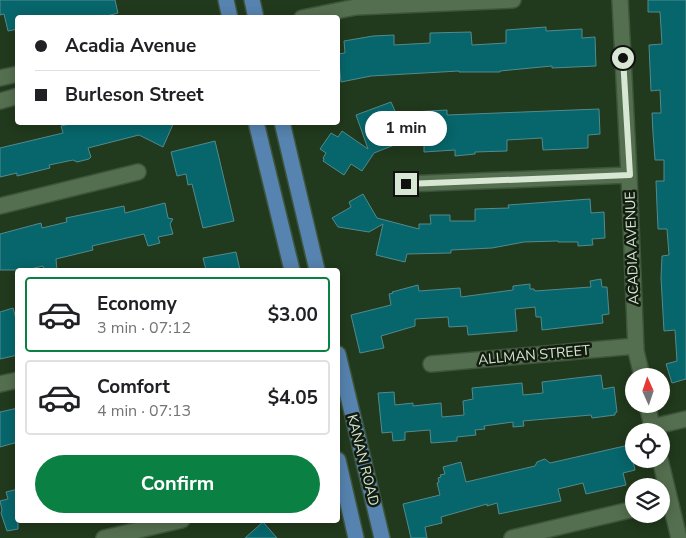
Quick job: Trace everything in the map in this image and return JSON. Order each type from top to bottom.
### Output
[{"type":"main road","points":[[226,0],[229,15]]},
{"type":"main road","points":[[252,0],[255,15]]},
{"type":"main road","points":[[257,125],[292,268]]},
{"type":"main road","points":[[283,125],[317,268]]},
{"type":"main road","name":"KANAN ROAD","points":[[340,362],[382,538]]},
{"type":"main road","name":"KANAN ROAD","points":[[340,469],[356,538]]},
{"type":"street","points":[[314,15],[356,7],[513,0]]},
{"type":"street","name":"ACADIA AVENUE","points":[[620,0],[630,175],[636,346],[640,368]]},
{"type":"street","points":[[0,78],[15,75]]},
{"type":"street","points":[[0,101],[15,97]]},
{"type":"street","points":[[0,206],[138,172]]},
{"type":"street","points":[[406,184],[630,175]]},
{"type":"street","name":"ALLMAN STREET","points":[[431,364],[636,346]]},
{"type":"street","points":[[0,384],[15,381]]},
{"type":"street","points":[[670,423],[686,418]]},
{"type":"street","points":[[512,538],[625,511]]},
{"type":"street","points":[[670,512],[679,538]]},
{"type":"street","points":[[104,538],[169,523]]},
{"type":"building","points":[[0,0],[115,0],[118,13],[110,15],[15,15],[15,30],[8,31],[4,14],[0,15]]},
{"type":"building","points":[[648,0],[686,0],[686,379],[672,383],[670,368],[667,368],[666,364],[677,361],[675,330],[664,331],[661,278],[662,256],[669,255],[667,229],[658,229],[656,181],[664,181],[664,160],[655,160],[652,113],[661,113],[660,90],[651,91],[649,45],[662,44],[660,12],[648,12]]},
{"type":"building","points":[[546,27],[546,31],[582,29],[582,38],[595,37],[596,66],[552,68],[552,66],[500,72],[459,71],[371,76],[341,82],[340,54],[345,53],[344,41],[373,36],[394,35],[394,45],[430,43],[430,33],[471,32],[472,45],[506,43],[506,30]]},
{"type":"building","points":[[391,102],[396,113],[447,110],[447,115],[599,109],[600,134],[588,135],[588,148],[543,150],[542,138],[507,140],[507,151],[475,152],[475,154],[455,156],[455,150],[424,152],[424,139],[407,140],[374,153],[362,171],[351,164],[344,175],[323,161],[326,153],[320,149],[331,133],[338,137],[342,131],[368,149],[356,115]]},
{"type":"building","points":[[173,125],[163,147],[139,135],[88,148],[91,157],[89,159],[49,165],[50,168],[17,176],[17,173],[0,177],[0,148],[63,133],[61,126]]},
{"type":"building","points":[[215,141],[234,221],[203,228],[192,184],[188,185],[186,174],[177,176],[171,152]]},
{"type":"building","points":[[363,194],[377,218],[419,229],[419,224],[431,224],[430,215],[450,215],[450,221],[475,221],[475,209],[509,208],[508,205],[590,199],[591,213],[604,212],[605,238],[592,239],[593,245],[578,246],[578,242],[558,241],[524,242],[492,248],[451,250],[451,253],[407,254],[405,262],[376,255],[383,224],[369,232],[338,227],[332,218],[351,207],[349,202]]},
{"type":"building","points":[[165,203],[168,218],[173,219],[170,224],[173,234],[158,237],[160,243],[148,246],[144,234],[92,246],[93,250],[56,259],[57,268],[44,268],[43,266],[0,270],[0,234],[41,223],[42,228],[67,222],[66,218],[124,206],[125,213]]},
{"type":"building","points":[[236,252],[240,268],[206,268],[203,258]]},
{"type":"building","points":[[601,279],[602,287],[607,287],[609,314],[602,315],[603,323],[542,330],[541,317],[536,317],[535,307],[515,309],[517,331],[468,335],[467,326],[449,327],[448,317],[415,319],[415,326],[381,336],[384,348],[360,353],[351,315],[391,305],[389,294],[418,285],[419,291],[460,288],[461,297],[513,290],[513,286],[530,284],[530,289],[535,291],[591,287],[590,281]]},
{"type":"building","points":[[13,308],[15,315],[15,356],[0,359],[0,312]]},
{"type":"building","points":[[601,375],[603,389],[614,387],[617,412],[615,415],[592,418],[591,415],[523,421],[524,426],[513,427],[513,422],[484,426],[485,429],[475,430],[476,435],[457,437],[457,441],[431,443],[430,430],[405,432],[405,440],[393,441],[392,432],[382,433],[378,393],[394,392],[395,405],[413,403],[413,406],[441,403],[442,417],[464,415],[463,401],[473,399],[472,388],[522,383],[523,395],[543,393],[542,382]]},
{"type":"building","points":[[15,409],[15,443],[0,447],[0,412]]},
{"type":"building","points":[[625,446],[625,468],[635,468],[635,470],[623,473],[625,485],[586,494],[583,483],[558,489],[561,501],[499,514],[497,503],[487,506],[487,504],[441,517],[442,523],[425,527],[427,538],[411,538],[403,504],[440,495],[437,483],[439,482],[438,478],[441,477],[440,475],[445,474],[443,467],[461,462],[466,482],[535,466],[537,462],[545,459],[550,463]]},
{"type":"building","points":[[15,490],[15,523],[18,523],[18,529],[7,531],[1,513],[0,501],[8,499],[6,492]]},
{"type":"building","points":[[264,523],[277,538],[245,538]]},
{"type":"route","points":[[406,184],[630,175],[623,58]]}]
